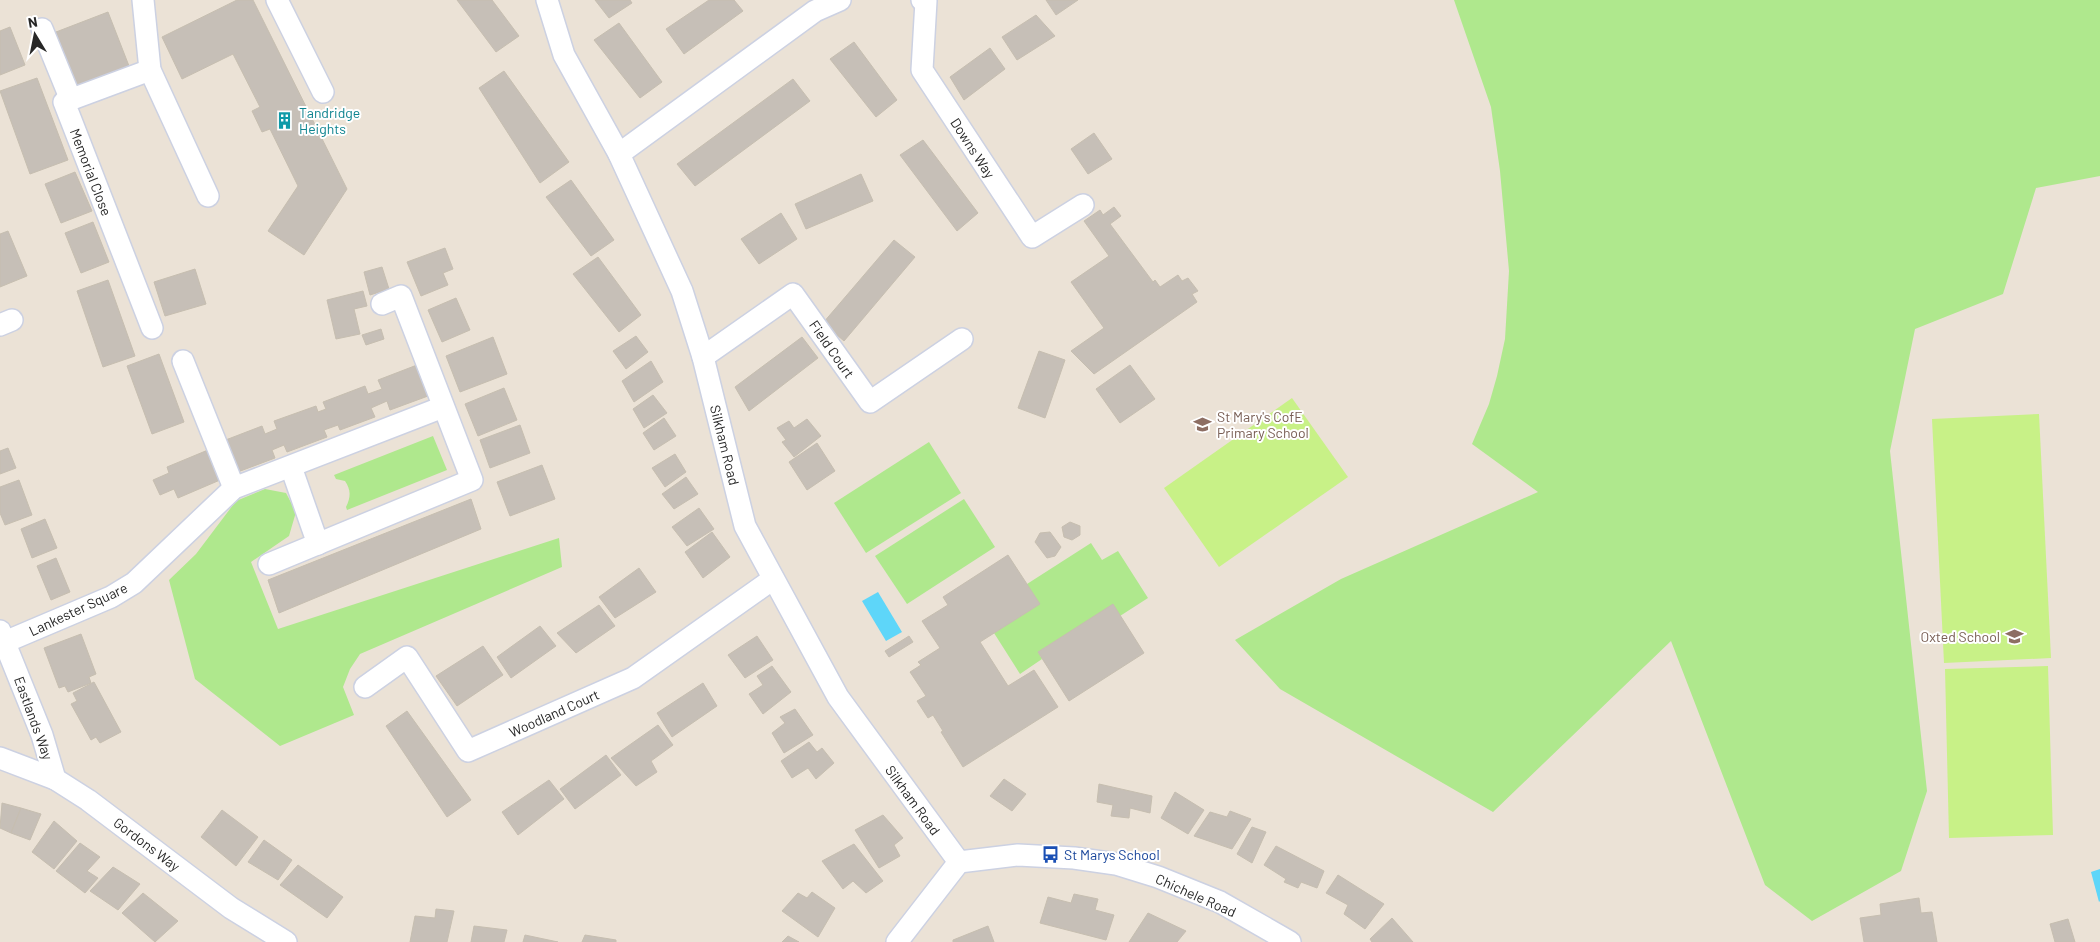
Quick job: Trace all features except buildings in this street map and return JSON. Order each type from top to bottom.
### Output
[{"type":"street","points":[[144,0],[150,70],[208,196]]},
{"type":"street","points":[[277,0],[323,92]]},
{"type":"street","name":"Silkham Road","points":[[547,0],[564,55],[619,154],[682,291],[703,357],[745,526],[838,697],[959,862]]},
{"type":"street","points":[[619,154],[815,11],[840,0]]},
{"type":"street","name":"Downs Way","points":[[927,0],[922,70],[1032,237],[1083,205]]},
{"type":"street","points":[[42,29],[71,100],[150,70]]},
{"type":"street","name":"Memorial Close","points":[[71,100],[64,102],[152,328]]},
{"type":"street","name":"Field Court","points":[[703,357],[793,294],[870,402],[962,339]]},
{"type":"street","points":[[269,564],[472,480],[401,296],[382,304]]},
{"type":"street","points":[[183,361],[234,488]]},
{"type":"street","name":"Lankester Square","points":[[2,636],[111,597],[134,583],[234,488],[443,407]]},
{"type":"street","points":[[291,467],[318,544]]},
{"type":"street","name":"Woodland Court","points":[[365,687],[408,657],[468,751],[632,678],[773,579]]},
{"type":"street","name":"Eastlands Way","points":[[2,636],[42,735],[55,778]]},
{"type":"street","name":"Gordons Way","points":[[0,758],[55,778],[88,800],[231,908],[286,942]]},
{"type":"street","name":"Chichele Road","points":[[959,862],[1018,855],[1074,858],[1116,864],[1158,877],[1220,902],[1290,942]]},
{"type":"street","points":[[897,942],[959,862]]},
{"type":"green space","points":[[1454,0],[2100,0],[2100,176],[2036,188],[2003,294],[1915,329],[1890,451],[1927,791],[1901,871],[1812,921],[1765,885],[1671,641],[1493,812],[1280,689],[1235,640],[1341,579],[1538,492],[1472,444],[1489,404],[1505,339],[1509,271],[1500,171],[1491,107]]},
{"type":"green space","points":[[1292,398],[1348,477],[1219,567],[1164,488]]},
{"type":"green space","points":[[2039,414],[2051,658],[1944,663],[1932,419]]},
{"type":"green space","points":[[433,436],[447,470],[347,510],[346,507],[349,500],[348,487],[345,481],[336,479],[334,475]]},
{"type":"green space","points":[[929,442],[961,493],[866,553],[834,503]]},
{"type":"green space","points":[[265,489],[286,493],[296,512],[289,536],[251,562],[278,629],[559,538],[562,567],[360,654],[350,669],[343,687],[354,715],[280,746],[195,679],[169,580],[196,554],[236,501]]},
{"type":"green space","points":[[964,499],[995,547],[907,604],[875,556]]},
{"type":"green space","points":[[1091,543],[1102,560],[1118,551],[1148,598],[1120,616],[1113,605],[1038,652],[1042,659],[1020,674],[994,633],[1027,584]]},
{"type":"green space","points":[[2048,666],[2053,835],[1949,838],[1945,669]]},
{"type":"water","points":[[878,592],[902,632],[886,641],[862,601]]},
{"type":"water","points":[[2100,869],[2100,901],[2099,902],[2091,872]]},
{"type":"place","name":"Tandridge Heights","points":[[285,120]]},
{"type":"place","name":"St Mary's CofE Primary School","points":[[1203,424]]},
{"type":"place","name":"Oxted School","points":[[2014,636]]},
{"type":"place","name":"St Marys School","points":[[1050,854]]}]
